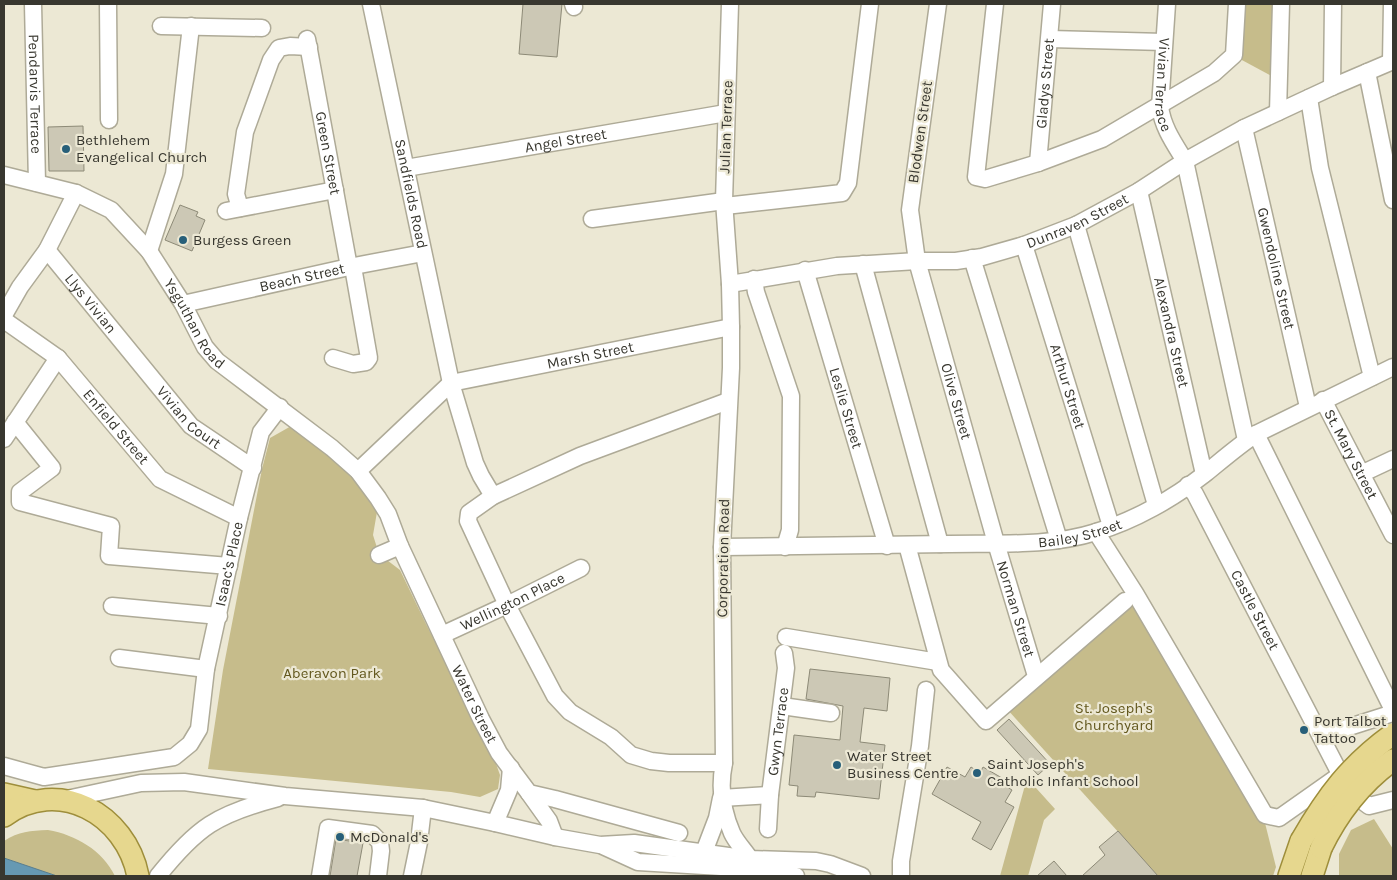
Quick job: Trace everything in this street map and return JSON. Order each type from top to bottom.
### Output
[{"type":"main road","points":[[1289,876],[1301,841],[1321,807],[1346,774],[1370,750],[1393,734]]},
{"type":"main road","points":[[1312,876],[1330,828],[1365,783],[1393,760]]},
{"type":"main road","points":[[4,794],[35,801],[62,800],[77,803],[91,810],[106,821],[126,844],[133,857],[138,876]]},
{"type":"main road","points":[[4,816],[10,811],[35,801]]},
{"type":"street","name":"Pendarvis Terrace","points":[[33,4],[36,183]]},
{"type":"street","points":[[108,4],[109,120]]},
{"type":"street","name":"Sandfields Road","points":[[371,4],[451,382],[475,463],[480,476],[493,496]]},
{"type":"street","name":"Julian Terrace","points":[[727,250],[724,203],[730,4]]},
{"type":"street","points":[[592,219],[724,203],[842,194],[848,182],[870,4]]},
{"type":"street","name":"Blodwen Street","points":[[917,261],[910,210],[938,4]]},
{"type":"street","points":[[995,4],[976,177],[985,179],[1038,164],[1102,139],[1214,74],[1234,55],[1237,4]]},
{"type":"street","name":"Gladys Street","points":[[1038,164],[1052,4]]},
{"type":"street","name":"Vivian Terrace","points":[[1166,4],[1160,106],[1162,120],[1167,132],[1185,161],[1251,437],[1393,712]]},
{"type":"street","points":[[1278,112],[1281,4]]},
{"type":"street","points":[[1332,87],[1333,4]]},
{"type":"street","points":[[1392,4],[1392,62]]},
{"type":"street","points":[[161,26],[262,28]]},
{"type":"street","points":[[150,251],[174,174],[191,26]]},
{"type":"street","points":[[1050,39],[1164,42]]},
{"type":"street","name":"Green Street","points":[[333,358],[353,364],[366,362],[369,358],[308,43],[279,48],[271,60],[245,132],[233,210],[335,190]]},
{"type":"street","name":"Dunraven Street","points":[[730,284],[805,270],[863,264],[956,261],[1024,245],[1076,225],[1139,191],[1185,161],[1244,128],[1332,87],[1392,62]]},
{"type":"street","points":[[1367,72],[1393,200]]},
{"type":"street","points":[[1309,98],[1320,168],[1372,377]]},
{"type":"street","name":"Angel Street","points":[[406,168],[726,113]]},
{"type":"street","name":"Gwendoline Street","points":[[1244,128],[1308,407]]},
{"type":"street","name":"Ysguthan Road","points":[[4,175],[76,192],[111,210],[150,251],[183,304],[205,347],[218,361],[280,407],[358,471]]},
{"type":"street","name":"Alexandra Street","points":[[1139,191],[1204,474]]},
{"type":"street","points":[[4,315],[20,287],[47,250],[76,192]]},
{"type":"street","points":[[1076,225],[1156,505]]},
{"type":"street","name":"Arthur Street","points":[[1024,245],[1103,529],[1135,594],[1265,815],[1278,818],[1340,775]]},
{"type":"street","name":"Llys Vivian","points":[[47,250],[134,356]]},
{"type":"street","name":"Corporation Road","points":[[727,250],[730,284],[731,368],[722,547],[724,764],[721,778],[721,798],[745,868]]},
{"type":"street","name":"Beach Street","points":[[183,304],[423,253]]},
{"type":"street","points":[[972,258],[1059,540]]},
{"type":"street","name":"Olive Street","points":[[917,261],[996,543]]},
{"type":"street","points":[[863,264],[940,544]]},
{"type":"street","name":"Leslie Street","points":[[805,270],[887,546]]},
{"type":"street","points":[[754,279],[756,292],[791,396],[790,530],[785,547]]},
{"type":"street","name":"Enfield Street","points":[[4,320],[58,358],[160,479],[239,518]]},
{"type":"street","name":"Marsh Street","points":[[451,382],[731,327]]},
{"type":"street","name":"Vivian Court","points":[[134,356],[191,426],[253,468]]},
{"type":"street","points":[[4,439],[58,358]]},
{"type":"street","name":"Bailey Street","points":[[722,547],[996,543],[1059,540],[1103,529],[1156,505],[1188,486],[1251,437],[1308,407],[1393,367]]},
{"type":"street","points":[[358,471],[451,382]]},
{"type":"street","name":"St. Mary Street","points":[[1323,400],[1393,535]]},
{"type":"street","points":[[724,764],[669,763],[651,761],[631,755],[611,737],[570,712],[555,696],[507,605],[468,521],[469,513],[493,496],[580,456],[728,401]]},
{"type":"street","name":"Isaac's Place","points":[[4,766],[44,777],[174,756],[190,744],[199,730],[206,669],[239,518],[261,432],[280,407]]},
{"type":"street","points":[[15,422],[52,468],[20,492],[20,502],[111,526],[110,556],[229,566]]},
{"type":"street","points":[[1361,474],[1393,459]]},
{"type":"street","name":"Water Street","points":[[358,471],[388,514],[400,546],[499,753],[549,821],[555,837]]},
{"type":"street","name":"Castle Street","points":[[1188,486],[1195,494],[1349,791],[1369,806],[1393,800]]},
{"type":"street","name":"Norman Street","points":[[996,543],[1036,676]]},
{"type":"street","points":[[907,545],[941,670],[986,722],[1036,676],[1125,601]]},
{"type":"street","points":[[379,555],[400,546]]},
{"type":"street","name":"Wellington Place","points":[[442,635],[581,568]]},
{"type":"street","points":[[112,606],[219,616]]},
{"type":"street","name":"Gwyn Terrace","points":[[768,829],[770,795],[788,657],[938,662]]},
{"type":"street","points":[[119,658],[206,669]]},
{"type":"street","points":[[901,876],[901,861],[920,746],[926,690]]},
{"type":"street","points":[[782,706],[831,713]]},
{"type":"street","points":[[1321,736],[1393,712]]},
{"type":"street","points":[[495,823],[510,790],[511,768]]},
{"type":"street","points":[[62,800],[141,783],[184,782],[285,796],[423,808],[600,845],[634,843],[704,852],[745,868],[788,876]]},
{"type":"street","points":[[529,794],[555,799],[679,833]]},
{"type":"street","name":"Gwyn Terrace","points":[[721,798],[770,795]]},
{"type":"street","points":[[158,876],[184,844],[217,819],[240,809],[285,796]]},
{"type":"street","points":[[704,852],[717,818],[721,798]]},
{"type":"street","points":[[412,876],[423,808]]},
{"type":"street","points":[[320,876],[328,828],[372,834],[380,842],[381,851],[378,876]]},
{"type":"street","points":[[600,845],[638,862],[745,868],[816,862],[830,864],[862,876]]},
{"type":"street","points":[[704,852],[721,867]]},
{"type":"green space","points":[[1238,4],[1278,4],[1275,78],[1240,59]]},
{"type":"green space","name":"Aberavon Park","points":[[293,425],[330,456],[353,479],[377,512],[373,535],[379,554],[400,570],[494,758],[500,775],[498,789],[480,797],[451,792],[208,769],[223,670],[262,469],[270,438]]},
{"type":"green space","name":"St. Joseph's Churchyard","points":[[1133,601],[1265,823],[1276,867],[1273,876],[1158,876],[1007,709]]},
{"type":"green space","points":[[1027,778],[1055,809],[1044,820],[1028,876],[1000,876]]},
{"type":"green space","points":[[1374,819],[1393,849],[1393,876],[1339,876],[1339,854],[1351,830]]},
{"type":"green space","points":[[48,830],[58,832],[87,845],[103,859],[115,876],[57,876],[4,858],[4,841],[20,833]]},
{"type":"water","points":[[4,858],[57,876],[4,876]]},
{"type":"building","points":[[523,4],[562,4],[557,57],[519,54]]},
{"type":"building","name":"Bethlehem Evangelical Church","points":[[83,126],[84,171],[49,171],[48,127]]},
{"type":"building","points":[[180,205],[198,212],[196,216],[205,220],[192,251],[165,240]]},
{"type":"building","name":"Water Street Business Centre","points":[[810,669],[890,678],[887,711],[864,708],[860,742],[885,745],[879,799],[816,792],[815,797],[797,796],[798,786],[789,785],[794,735],[840,740],[843,706],[806,699]]},
{"type":"building","points":[[1009,719],[1050,764],[1038,775],[997,730]]},
{"type":"building","points":[[947,767],[965,777],[971,767],[980,773],[983,767],[1002,778],[999,782],[1012,790],[1005,802],[1014,807],[991,850],[972,839],[981,822],[932,794]]},
{"type":"building","points":[[1118,831],[1158,876],[1082,876],[1105,855],[1099,847]]},
{"type":"building","points":[[336,839],[363,843],[357,876],[330,876]]},
{"type":"building","points":[[1054,861],[1067,876],[1037,876]]},
{"type":"place","name":"Bethlehem Evangelical Church","points":[[66,149]]},
{"type":"place","name":"Burgess Green","points":[[183,240]]},
{"type":"place","name":"Port Talbot Tattoo","points":[[1304,730]]},
{"type":"place","name":"Water Street Business Centre","points":[[837,765]]},
{"type":"place","name":"Saint Joseph's Catholic Infant School","points":[[977,773]]},
{"type":"place","name":"McDonald's","points":[[340,837]]}]
